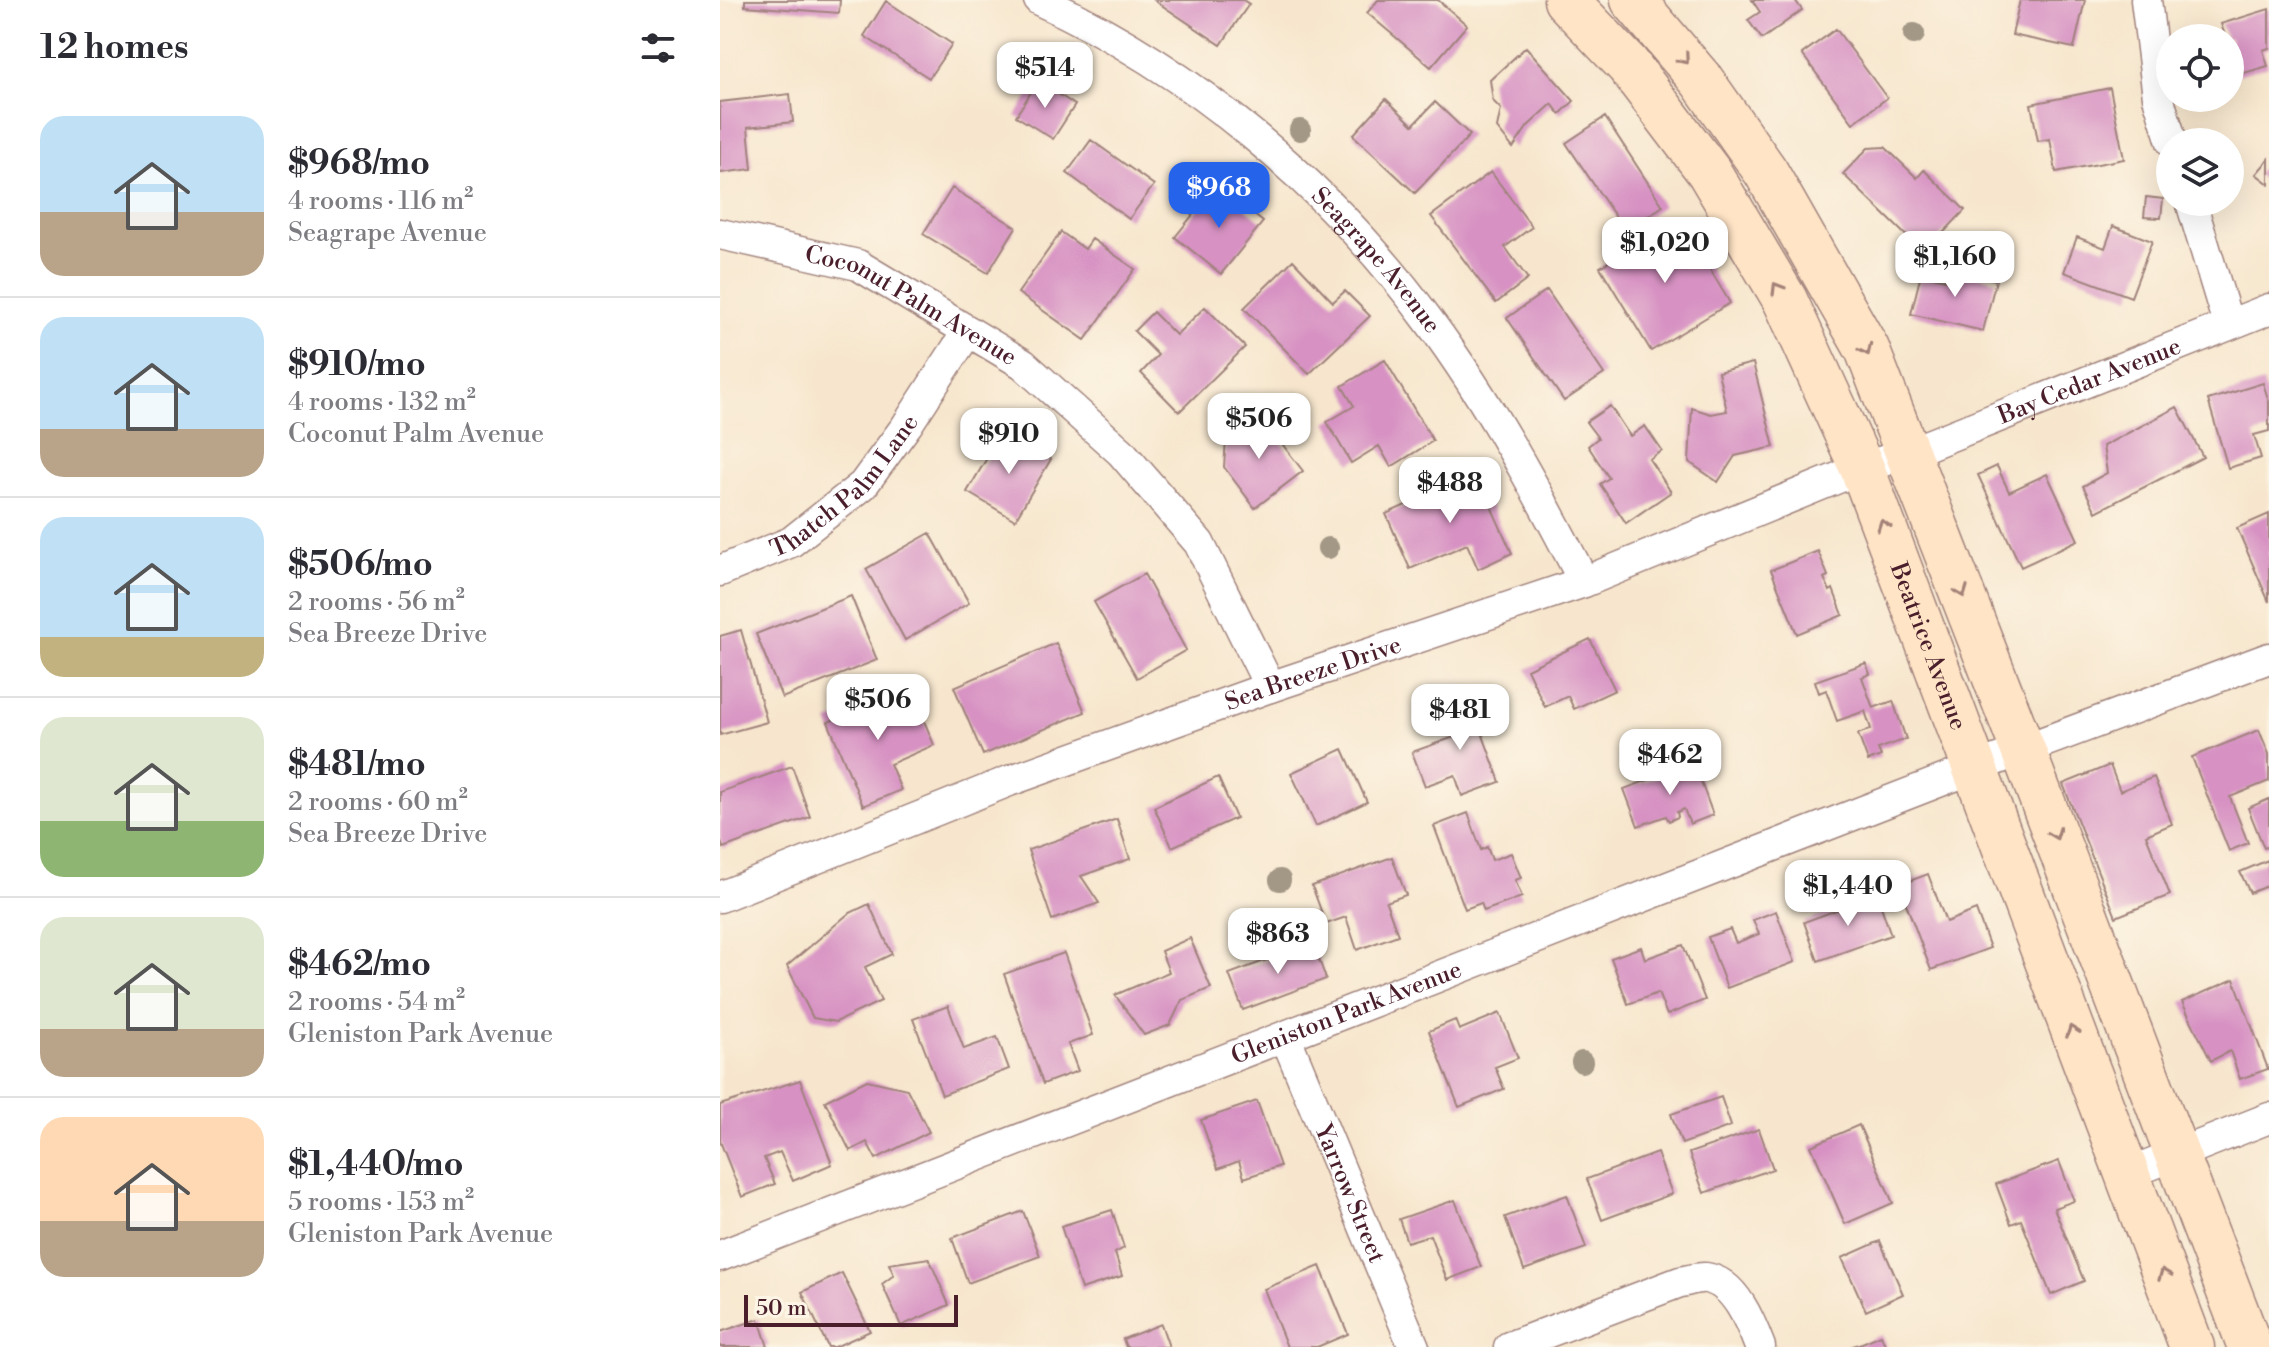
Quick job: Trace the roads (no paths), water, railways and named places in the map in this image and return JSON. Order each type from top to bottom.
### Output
[{"type":"main road","name":"Beatrice Avenue","points":[[1566,0],[1628,65],[1709,172],[1785,300],[1862,468],[2192,1347]]},
{"type":"main road","name":"Beatrice Avenue","points":[[1633,0],[1702,81],[1766,172],[1867,349],[2250,1347]]},
{"type":"street","name":"Seagrape Avenue","points":[[1039,0],[1066,12],[1146,59],[1223,111],[1304,178],[1369,246],[1429,320],[1477,391],[1544,505],[1584,582]]},
{"type":"street","points":[[2146,0],[2158,97],[2168,128]]},
{"type":"street","points":[[2195,216],[2228,324]]},
{"type":"street","name":"Coconut Palm Avenue","points":[[720,234],[858,265],[1023,364],[1121,452],[1199,543],[1270,687]]},
{"type":"street","name":"Bay Cedar Avenue","points":[[1908,453],[2269,309]]},
{"type":"street","name":"Thatch Palm Lane","points":[[720,571],[791,542],[863,485],[907,425],[968,331]]},
{"type":"street","name":"Sea Breeze Drive","points":[[720,897],[1009,781],[1270,687],[1584,582],[1862,468],[1908,453]]},
{"type":"street","points":[[2023,750],[2269,658]]},
{"type":"street","name":"Gleniston Park Avenue","points":[[720,1256],[2023,750]]},
{"type":"street","name":"Yarrow Street","points":[[1286,1038],[1414,1347]]},
{"type":"street","points":[[2125,1175],[2269,1118]]},
{"type":"street","points":[[1509,1347],[1680,1282],[1706,1278],[1722,1285],[1738,1300],[1760,1347]]}]
